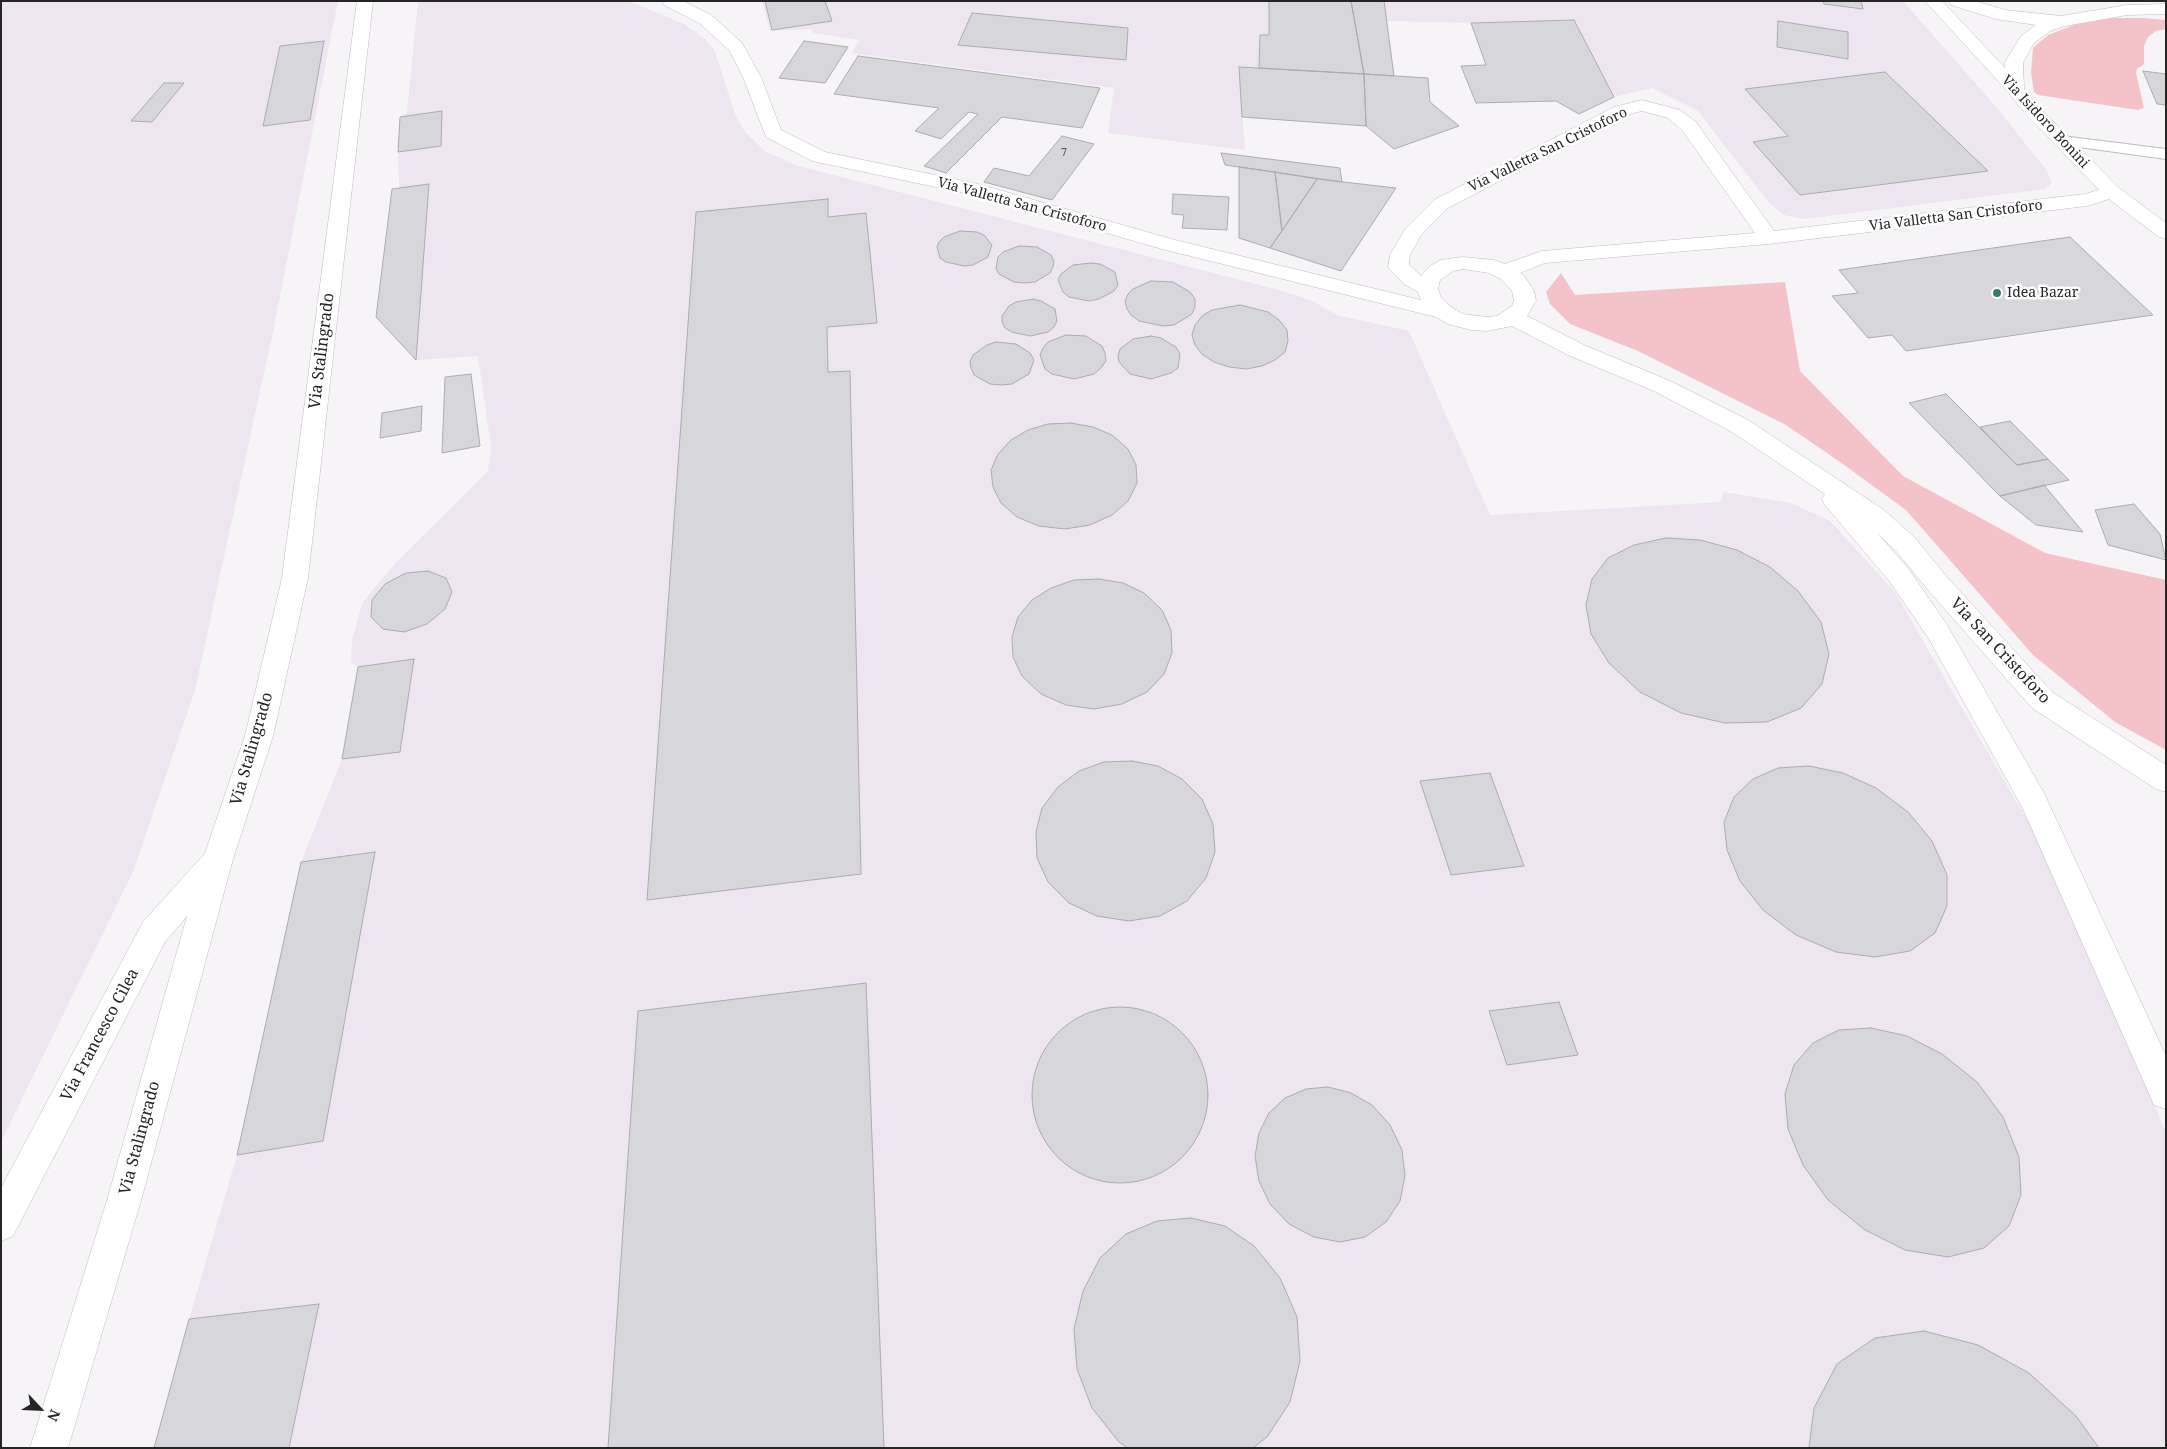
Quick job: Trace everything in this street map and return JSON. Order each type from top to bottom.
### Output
[{"type":"street","name":"Via Stalingrado","points":[[49,1448],[124,1197],[218,859],[260,736],[295,578],[365,1]]},
{"type":"street","name":"Via Valletta San Cristoforo","points":[[670,1],[704,19],[736,47],[752,77],[773,133],[819,157],[978,190],[1179,247],[1367,296],[1443,312]]},
{"type":"street","name":"Via Isidoro Bonini","points":[[1933,1],[2015,89],[2029,107],[2112,192],[2166,233]]},
{"type":"street","points":[[1957,1],[2025,19],[2062,21]]},
{"type":"street","points":[[2157,1],[2166,3]]},
{"type":"street","points":[[2015,89],[2014,62],[2027,40],[2044,27],[2062,21],[2127,10],[2166,9]]},
{"type":"street","name":"Via Valletta San Cristoforo","points":[[1428,289],[1411,279],[1398,267],[1400,255],[1414,232],[1441,204],[1620,111],[1642,105],[1674,114],[1689,126],[1769,238]]},
{"type":"street","name":"Via Valletta San Cristoforo","points":[[1508,274],[1514,267],[1542,257],[1769,238],[2087,200],[2112,192]]},
{"type":"street","points":[[1478,264],[1494,267],[1508,274],[1520,287],[1525,301],[1521,310],[1512,318],[1486,324],[1471,323],[1456,319],[1443,312],[1435,305],[1428,289],[1430,279],[1437,271],[1448,265],[1478,264]]},
{"type":"street","name":"Via San Cristoforo","points":[[1512,318],[1576,350],[1662,386],[1740,426],[1875,516],[1906,545],[1938,584],[2042,700],[2166,780]]},
{"type":"street","points":[[1810,472],[1899,575],[1943,640],[2034,802],[2166,1093]]},
{"type":"street","name":"Via Francesco Cilea","points":[[1,1224],[154,932],[218,859]]},
{"type":"lane","points":[[2062,140],[2166,154]]},
{"type":"shaded area","points":[[1,1],[338,1],[273,332],[195,690],[133,872],[1,1142]]},
{"type":"shaded area","points":[[418,1],[628,1],[684,24],[705,39],[715,51],[735,114],[745,132],[765,151],[795,165],[1283,291],[1313,301],[1337,315],[1409,331],[1490,515],[1721,502],[1724,492],[1791,503],[1830,521],[1894,591],[2034,832],[2166,1132],[2166,1448],[154,1448],[237,1155],[301,862],[342,759],[358,667],[351,662],[352,640],[362,603],[395,563],[488,471],[491,447],[478,356],[416,360],[376,317],[392,189],[399,188],[398,152],[400,117],[407,112]]},
{"type":"shaded area","points":[[762,1],[1903,1],[1998,109],[2047,171],[2052,183],[2045,189],[1804,219],[1784,215],[1769,203],[1698,111],[1652,88],[1614,97],[1573,20],[1471,23],[1387,21],[1394,76],[1239,67],[1245,150],[1108,133],[1114,88],[851,53],[860,40],[813,33],[811,29],[770,31]]},
{"type":"shaded area","points":[[2113,18],[2166,20],[2166,29],[2156,31],[2148,37],[2144,46],[2144,64],[2137,69],[2136,73],[2144,108],[2138,110],[2038,95],[2034,92],[2031,73],[2033,48],[2048,35],[2074,25]]},
{"type":"shaded area","points":[[1561,273],[1575,295],[1785,282],[1800,371],[1903,476],[2045,553],[2166,580],[2166,750],[2115,722],[2033,655],[1906,510],[1840,462],[1786,425],[1638,351],[1570,324],[1550,304],[1546,292]]},
{"type":"building","points":[[765,1],[825,1],[832,21],[772,30]]},
{"type":"building","points":[[1269,1],[1351,1],[1364,74],[1259,68],[1260,35],[1269,35]]},
{"type":"building","points":[[1351,1],[1384,1],[1394,76],[1364,74]]},
{"type":"building","points":[[1823,1],[1861,1],[1863,9],[1824,4]]},
{"type":"building","points":[[972,13],[1128,28],[1126,60],[958,45]]},
{"type":"building","points":[[1574,20],[1614,97],[1579,114],[1556,101],[1476,103],[1461,66],[1486,65],[1471,23]]},
{"type":"building","points":[[1778,21],[1848,32],[1848,59],[1777,47]]},
{"type":"building","points":[[324,41],[310,120],[263,126],[280,46]]},
{"type":"building","points":[[804,41],[848,47],[825,83],[779,78]]},
{"type":"building","points":[[858,56],[1100,88],[1082,128],[1002,117],[946,173],[924,166],[978,114],[969,112],[941,139],[915,131],[939,108],[834,94]]},
{"type":"building","points":[[1239,67],[1364,74],[1366,126],[1242,117]]},
{"type":"building","points":[[2143,71],[2166,74],[2166,105],[2157,104]]},
{"type":"building","points":[[1885,72],[1988,171],[1800,195],[1753,142],[1788,136],[1745,89]]},
{"type":"building","points":[[1364,74],[1428,78],[1430,102],[1459,126],[1394,149],[1366,126]]},
{"type":"building","points":[[164,83],[184,83],[152,122],[131,121]]},
{"type":"building","points":[[442,111],[441,146],[398,152],[400,117]]},
{"type":"building","points":[[1062,136],[1094,144],[1052,200],[984,182],[994,168],[1029,176]]},
{"type":"building","points":[[1221,153],[1340,168],[1342,182],[1225,165]]},
{"type":"building","points":[[1239,167],[1275,172],[1282,231],[1270,248],[1239,238]]},
{"type":"building","points":[[1275,172],[1317,179],[1282,231]]},
{"type":"building","points":[[1317,179],[1396,188],[1341,271],[1270,248]]},
{"type":"building","points":[[429,184],[416,360],[376,317],[392,189]]},
{"type":"building","points":[[1173,194],[1229,197],[1227,230],[1182,228],[1184,215],[1172,214]]},
{"type":"building","points":[[828,199],[828,217],[866,213],[877,323],[827,327],[828,372],[850,371],[861,874],[647,900],[696,212]]},
{"type":"building","points":[[960,231],[977,232],[984,235],[992,245],[988,257],[973,265],[964,266],[946,262],[940,258],[937,247],[939,242],[944,237]]},
{"type":"building","points":[[2070,237],[2153,315],[1906,351],[1892,335],[1868,338],[1832,296],[1858,293],[1839,270]]},
{"type":"building","points":[[1019,246],[1037,247],[1051,255],[1054,261],[1050,273],[1035,282],[1024,283],[1014,282],[999,274],[996,269],[998,257],[1003,252]]},
{"type":"building","points":[[1100,264],[1115,272],[1118,285],[1114,291],[1099,299],[1089,301],[1069,297],[1063,292],[1058,280],[1061,274],[1073,265]]},
{"type":"building","points":[[1151,281],[1173,282],[1190,292],[1195,299],[1195,307],[1192,314],[1174,325],[1163,326],[1139,321],[1131,315],[1125,301],[1128,294],[1133,289]]},
{"type":"building","points":[[1033,299],[1055,309],[1057,321],[1054,327],[1048,332],[1030,336],[1012,332],[1005,328],[1002,316],[1009,306],[1016,302]]},
{"type":"building","points":[[1240,305],[1268,312],[1279,320],[1287,330],[1288,341],[1285,352],[1275,360],[1262,366],[1246,369],[1229,367],[1214,362],[1202,354],[1195,345],[1192,335],[1195,325],[1202,316],[1212,310]]},
{"type":"building","points":[[1066,335],[1086,336],[1102,346],[1106,361],[1101,368],[1094,374],[1074,379],[1052,374],[1045,369],[1040,355],[1043,348],[1048,342]]},
{"type":"building","points":[[1151,336],[1161,338],[1176,347],[1180,354],[1178,368],[1171,373],[1151,379],[1130,374],[1119,362],[1120,349],[1133,339]]},
{"type":"building","points":[[996,342],[1016,344],[1030,353],[1034,360],[1029,374],[1012,384],[1001,385],[990,384],[974,375],[970,362],[973,355],[987,345]]},
{"type":"building","points":[[471,374],[480,446],[442,453],[445,377]]},
{"type":"building","points":[[1946,394],[2017,465],[2048,459],[2069,480],[2000,496],[1909,403]]},
{"type":"building","points":[[422,406],[421,431],[380,438],[382,413]]},
{"type":"building","points":[[2010,421],[2048,459],[2017,465],[1980,427]]},
{"type":"building","points":[[1071,423],[1093,427],[1112,435],[1128,449],[1136,465],[1137,483],[1128,501],[1112,515],[1090,525],[1065,529],[1039,526],[1017,517],[1001,503],[993,487],[991,470],[998,454],[1011,440],[1028,430],[1048,424]]},
{"type":"building","points":[[2044,485],[2083,532],[2036,525],[2000,496]]},
{"type":"building","points":[[2134,504],[2160,534],[2166,560],[2108,545],[2095,510]]},
{"type":"building","points":[[1666,538],[1700,540],[1737,550],[1770,567],[1798,591],[1821,622],[1829,654],[1822,684],[1801,708],[1767,722],[1725,723],[1681,713],[1640,692],[1609,663],[1591,634],[1586,605],[1592,579],[1608,558],[1634,545]]},
{"type":"building","points":[[428,571],[446,578],[452,592],[445,609],[427,624],[404,632],[383,629],[371,617],[372,600],[385,584],[406,573]]},
{"type":"building","points":[[1099,579],[1123,583],[1144,593],[1162,610],[1171,630],[1172,653],[1164,674],[1147,692],[1122,704],[1094,709],[1066,705],[1041,694],[1022,676],[1013,657],[1012,637],[1018,617],[1032,600],[1051,588],[1074,580]]},
{"type":"building","points":[[414,659],[400,752],[342,759],[358,667]]},
{"type":"building","points":[[1132,761],[1158,766],[1182,779],[1202,799],[1213,824],[1215,852],[1206,878],[1187,901],[1160,916],[1129,921],[1097,916],[1069,903],[1048,882],[1037,858],[1036,832],[1042,808],[1058,787],[1079,771],[1104,762]]},
{"type":"building","points":[[1809,766],[1843,773],[1876,788],[1908,812],[1932,841],[1947,875],[1947,906],[1935,933],[1910,951],[1875,957],[1836,952],[1796,935],[1763,910],[1740,881],[1727,850],[1724,822],[1734,797],[1753,779],[1778,768]]},
{"type":"building","points":[[1490,773],[1524,866],[1451,875],[1420,781]]},
{"type":"building","points":[[375,852],[323,1141],[237,1155],[301,862]]},
{"type":"building","points":[[866,983],[884,1448],[608,1448],[638,1011]]},
{"type":"building","points":[[1559,1002],[1578,1055],[1507,1065],[1489,1011]]},
{"type":"building","points":[[1111,1007],[1129,1007],[1162,1017],[1188,1039],[1198,1053],[1204,1069],[1208,1095],[1204,1121],[1198,1137],[1176,1163],[1162,1173],[1146,1179],[1129,1183],[1111,1183],[1078,1173],[1052,1151],[1042,1137],[1036,1121],[1032,1104],[1032,1086],[1042,1053],[1064,1027],[1078,1017],[1094,1011]]},
{"type":"building","points":[[1871,1028],[1907,1036],[1942,1054],[1977,1082],[2003,1117],[2019,1157],[2021,1195],[2009,1226],[1984,1248],[1948,1257],[1905,1250],[1865,1230],[1828,1200],[1803,1165],[1788,1129],[1785,1094],[1794,1065],[1813,1043],[1839,1030]]},
{"type":"building","points":[[1328,1087],[1351,1093],[1372,1105],[1390,1125],[1402,1150],[1405,1176],[1400,1201],[1386,1222],[1365,1237],[1340,1242],[1314,1237],[1289,1224],[1270,1204],[1259,1181],[1255,1156],[1259,1133],[1269,1113],[1285,1098],[1306,1089]]},
{"type":"building","points":[[1191,1218],[1225,1226],[1254,1246],[1280,1278],[1297,1317],[1300,1361],[1290,1402],[1267,1437],[1253,1448],[1128,1448],[1119,1442],[1092,1408],[1077,1369],[1074,1329],[1083,1291],[1100,1258],[1126,1234],[1157,1221]]},
{"type":"building","points":[[319,1304],[289,1448],[154,1448],[189,1319]]},
{"type":"building","points":[[1924,1331],[1978,1345],[2029,1373],[2076,1416],[2099,1448],[1809,1448],[1814,1408],[1837,1364],[1875,1338]]},
{"type":"place","name":"Idea Bazar","points":[[1997,293]]}]
